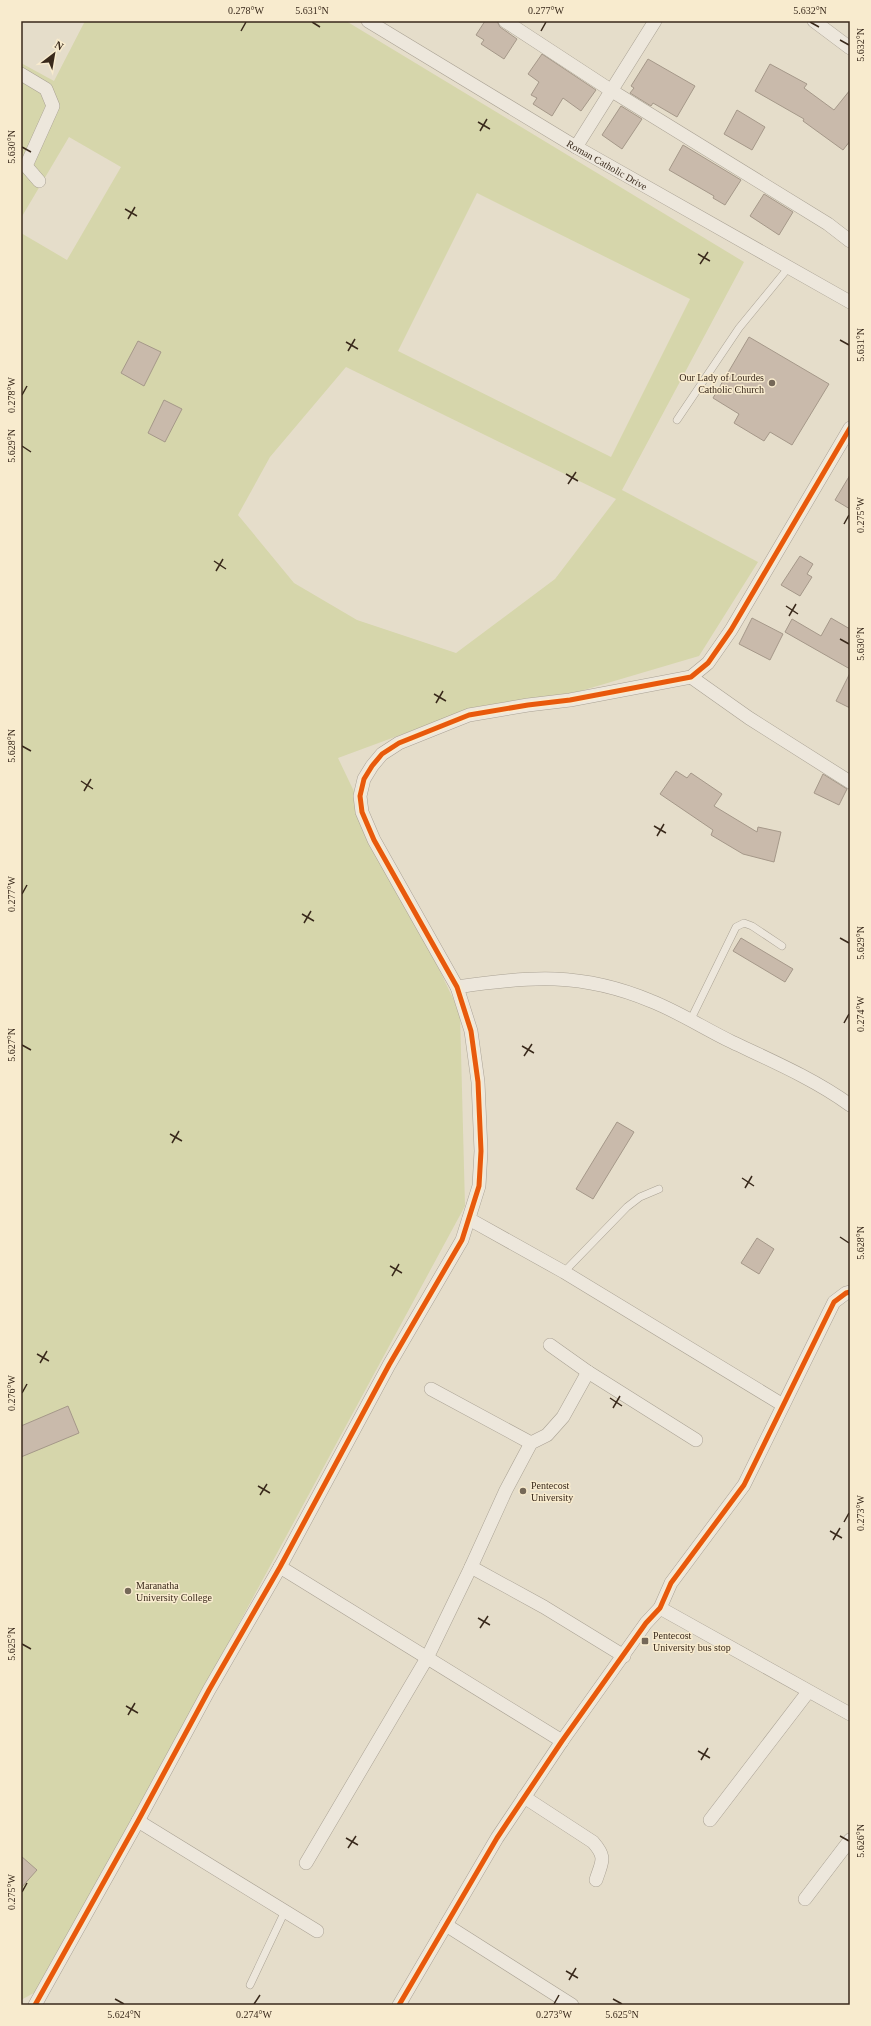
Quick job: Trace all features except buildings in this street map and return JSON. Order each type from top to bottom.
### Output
[{"type":"street","name":"Roman Catholic Drive","points":[[368,21],[576,147],[850,302]]},
{"type":"street","points":[[505,21],[612,90],[828,224],[850,241]]},
{"type":"street","points":[[576,147],[655,21]]},
{"type":"street","points":[[814,21],[850,48]]},
{"type":"street","points":[[21,74],[46,89],[53,106],[26,166],[39,181]]},
{"type":"street","points":[[34,2005],[138,1821],[209,1690],[280,1568],[389,1365],[462,1240],[479,1186],[481,1151],[479,1105],[471,1031],[457,987],[374,840],[362,812],[360,796],[364,779],[382,754],[399,743],[470,715],[528,705],[570,700],[691,677],[708,663],[731,630],[850,428]]},
{"type":"street","points":[[691,677],[749,718],[850,782]]},
{"type":"street","points":[[457,987],[498,980],[556,978],[602,984],[650,1000],[691,1019],[805,1077],[850,1105]]},
{"type":"street","points":[[469,1219],[564,1272],[783,1405]]},
{"type":"street","points":[[399,2005],[497,1838],[524,1797],[646,1623],[660,1608],[671,1583],[744,1485],[834,1302],[846,1293],[850,1292]]},
{"type":"street","points":[[550,1345],[588,1372],[696,1440]]},
{"type":"street","points":[[306,1863],[427,1658],[506,1490],[531,1443],[547,1435],[563,1418],[588,1372]]},
{"type":"street","points":[[431,1389],[531,1443]]},
{"type":"street","points":[[471,1567],[544,1608],[624,1656]]},
{"type":"street","points":[[280,1568],[562,1741]]},
{"type":"street","points":[[660,1608],[808,1692],[850,1714]]},
{"type":"street","points":[[710,1820],[808,1692]]},
{"type":"street","points":[[524,1797],[593,1842],[602,1852],[603,1859],[596,1880]]},
{"type":"street","points":[[138,1821],[317,1931]]},
{"type":"street","points":[[805,1899],[850,1840]]},
{"type":"street","points":[[446,1924],[572,2005]]},
{"type":"lane","points":[[677,420],[739,328],[789,267]]},
{"type":"lane","points":[[691,1019],[736,927],[744,923],[752,926],[782,946]]},
{"type":"lane","points":[[564,1272],[627,1207],[640,1197],[659,1189]]},
{"type":"lane","points":[[250,1985],[285,1911]]},
{"type":"green space","points":[[85,21],[346,21],[744,262],[622,490],[758,562],[699,656],[577,692],[476,707],[338,758],[460,1013],[465,1206],[41,1989],[21,2000],[21,233],[67,260],[121,167],[69,137],[21,218],[21,63],[54,81]],"holes":[[[477,193],[690,299],[611,457],[398,351]],[[346,367],[616,499],[555,579],[456,653],[357,620],[294,583],[238,515],[270,457]]]},
{"type":"cycle path","points":[[35,2005],[209,1690],[280,1567],[389,1365],[462,1240],[479,1186],[481,1151],[478,1082],[471,1031],[457,987],[374,840],[362,812],[360,796],[364,779],[382,754],[399,743],[469,715],[528,705],[570,700],[691,677],[708,663],[731,630],[850,428]]},
{"type":"cycle path","points":[[399,2005],[497,1838],[562,1741],[646,1623],[660,1608],[671,1583],[744,1485],[834,1302],[846,1293],[850,1292]]},
{"type":"place","name":"Our Lady of Lourdes Catholic Church","points":[[772,383]]},
{"type":"place","name":"Pentecost University","points":[[523,1491]]},
{"type":"place","name":"Maranatha University College","points":[[128,1591]]},
{"type":"place","name":"Pentecost University bus stop","points":[[645,1641]]}]
